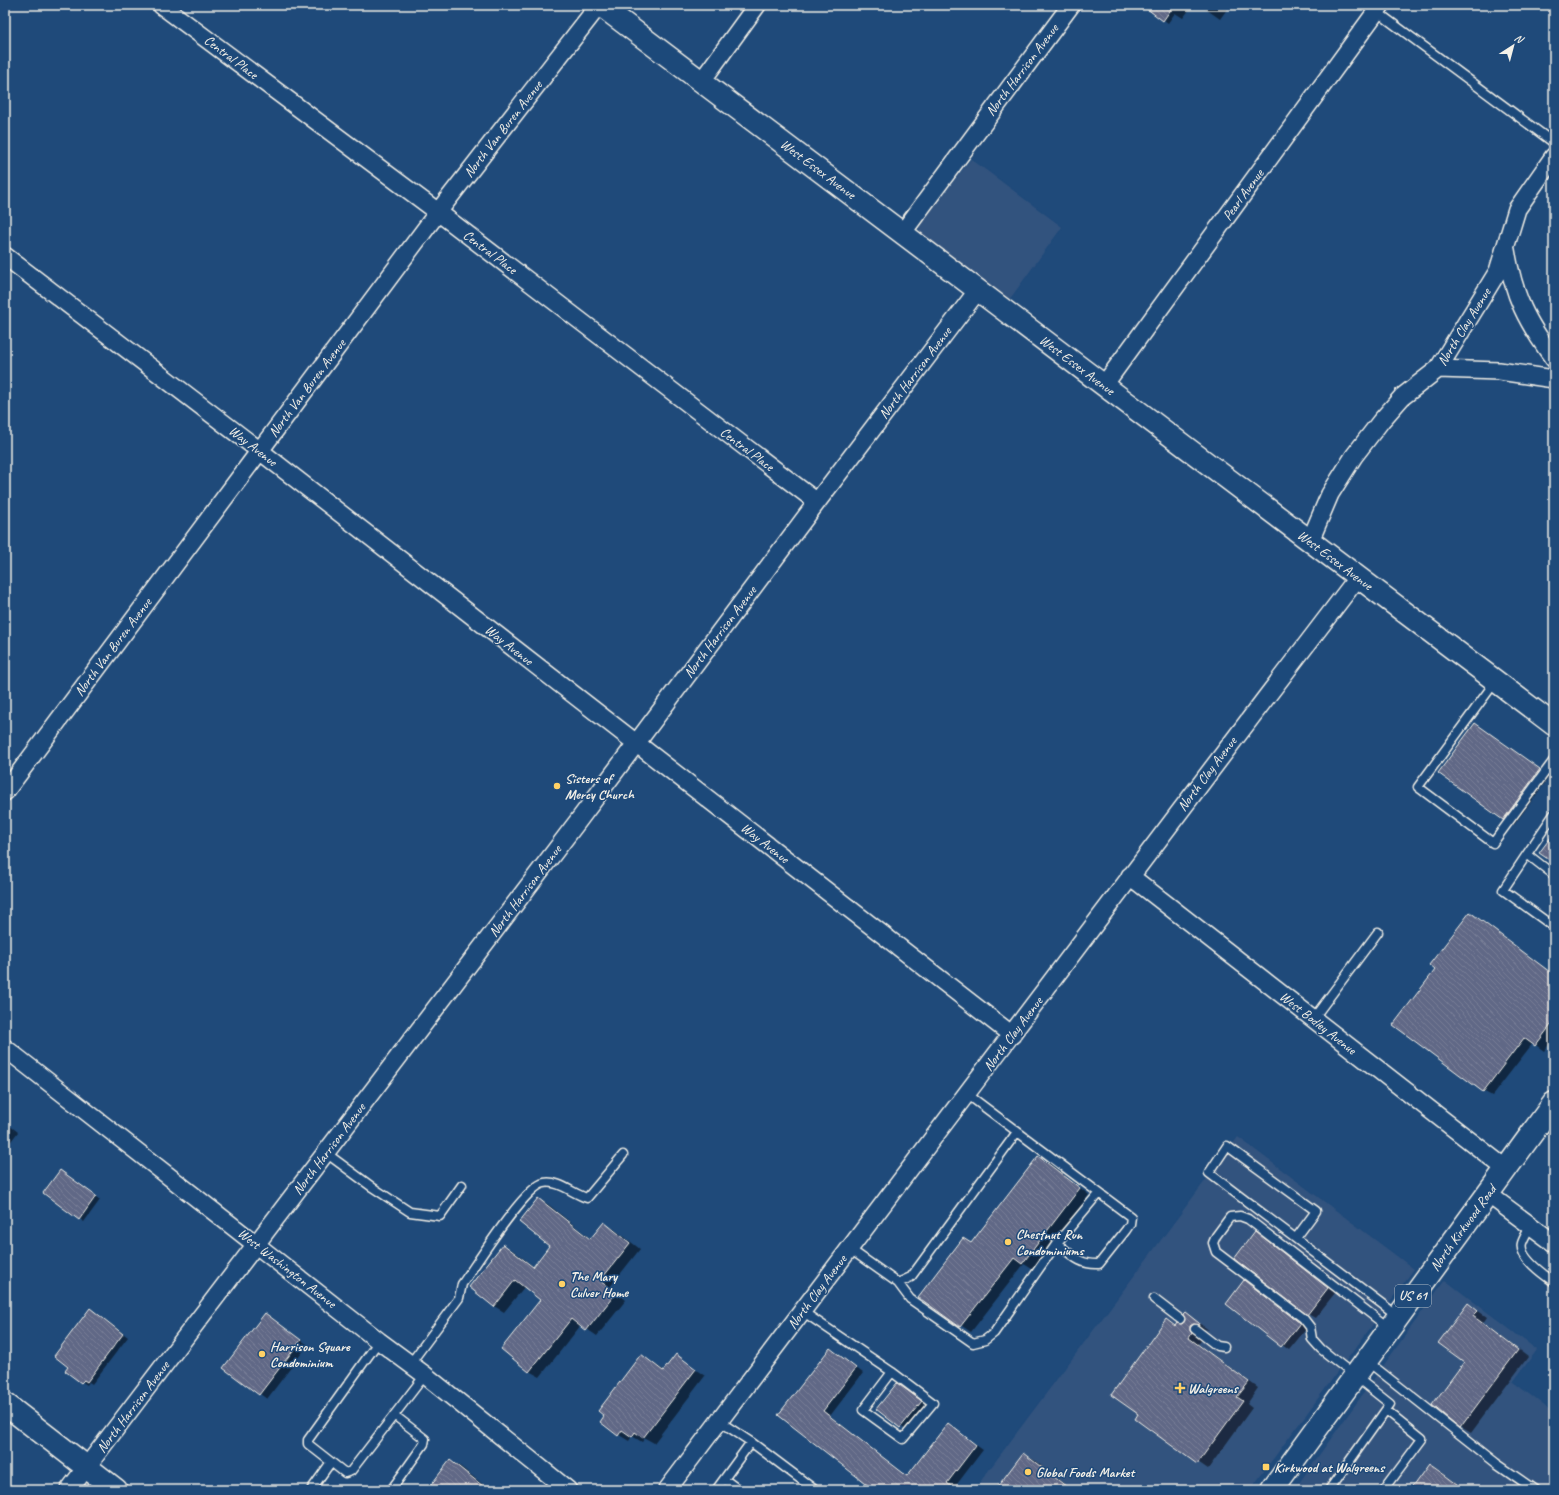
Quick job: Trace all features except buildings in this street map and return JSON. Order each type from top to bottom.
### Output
[{"type":"main road","name":"North Kirkwood Road","points":[[1272,1490],[1554,1102]]},
{"type":"main road","points":[[5,1404],[116,1490]]},
{"type":"street","name":"Central Place","points":[[161,5],[438,212],[817,502]]},
{"type":"street","name":"North Van Buren Avenue","points":[[5,792],[438,212],[599,5]]},
{"type":"street","name":"West Essex Avenue","points":[[599,5],[1554,725]]},
{"type":"street","points":[[702,82],[757,5]]},
{"type":"street","name":"North Harrison Avenue","points":[[902,232],[1071,5]]},
{"type":"street","name":"Pearl Avenue","points":[[1104,385],[1379,8]]},
{"type":"street","name":"North Clay Avenue","points":[[1310,541],[1330,494],[1354,456],[1402,397],[1438,369],[1498,271],[1517,209],[1554,156]]},
{"type":"street","points":[[1506,246],[1515,291],[1526,319],[1554,359]]},
{"type":"street","name":"Way Avenue","points":[[5,256],[260,451],[1012,1035]]},
{"type":"street","name":"North Harrison Avenue","points":[[69,1490],[637,744],[817,502],[978,290]]},
{"type":"street","points":[[1438,369],[1499,371],[1554,380]]},
{"type":"street","name":"North Clay Avenue","points":[[667,1490],[1012,1035],[1130,876],[1358,577]]},
{"type":"street","name":"West Bodley Avenue","points":[[1130,876],[1506,1169]]},
{"type":"street","name":"West Washington Avenue","points":[[5,1048],[379,1341],[425,1375],[568,1490]]},
{"type":"street","points":[[1488,1194],[1554,1243]]},
{"type":"lane","points":[[1379,8],[1554,143]]},
{"type":"lane","points":[[1496,681],[1418,787],[1493,843],[1554,760]]},
{"type":"lane","points":[[1554,814],[1503,890],[1554,927]]},
{"type":"lane","points":[[1527,854],[1554,875]]},
{"type":"lane","points":[[1313,1019],[1378,932]]},
{"type":"lane","points":[[967,1094],[1098,1194],[1131,1217],[1130,1224],[1126,1230],[1099,1264],[1089,1264],[1079,1261],[1057,1243]]},
{"type":"lane","points":[[898,1283],[911,1277],[1017,1132]]},
{"type":"lane","points":[[1296,1238],[1316,1211],[1227,1146],[1209,1173],[1296,1238],[1394,1322]]},
{"type":"lane","points":[[326,1153],[372,1187],[410,1212],[440,1216],[462,1185]]},
{"type":"lane","points":[[410,1364],[459,1298],[462,1284],[511,1214],[538,1185],[545,1182],[552,1183],[587,1198],[623,1155]]},
{"type":"lane","points":[[850,1249],[898,1283],[910,1299],[973,1343],[985,1340],[994,1333],[1057,1243],[1098,1194]]},
{"type":"lane","points":[[1394,1322],[1331,1282],[1248,1219],[1240,1216],[1230,1217],[1216,1236],[1213,1243],[1216,1252],[1303,1318],[1310,1327],[1312,1339],[1321,1349],[1361,1368],[1535,1490]]},
{"type":"lane","points":[[1530,1226],[1521,1244],[1523,1253],[1535,1268],[1554,1282]]},
{"type":"lane","points":[[1154,1299],[1180,1319]]},
{"type":"lane","points":[[802,1311],[892,1372],[933,1403],[903,1439],[863,1410],[892,1372]]},
{"type":"lane","points":[[1195,1329],[1217,1346],[1224,1347]]},
{"type":"lane","points":[[379,1341],[308,1440],[308,1444],[345,1473],[351,1471],[425,1375]]},
{"type":"lane","points":[[1329,1490],[1390,1404],[1361,1368]]},
{"type":"lane","points":[[1384,1490],[1422,1439],[1386,1410]]},
{"type":"lane","points":[[391,1490],[424,1444],[425,1440],[394,1415]]},
{"type":"lane","points":[[719,1421],[751,1442],[815,1490]]},
{"type":"lane","points":[[716,1490],[751,1442]]},
{"type":"lane","points":[[311,1490],[331,1462]]},
{"type":"lane","points":[[724,1479],[739,1490]]},
{"type":"shaded area","points":[[971,159],[1062,227],[1009,300],[921,235],[919,228],[922,222]]},
{"type":"shaded area","points":[[1238,1137],[1414,1269],[1250,1490],[974,1490]]},
{"type":"shaded area","points":[[1445,1280],[1537,1350],[1513,1382],[1554,1413],[1554,1490],[1294,1490]]},
{"type":"place","name":"Sisters of Mercy Church","points":[[557,786]]},
{"type":"place","name":"Chestnut Run Condominiums","points":[[1008,1242]]},
{"type":"place","name":"The Mary Culver Home","points":[[562,1284]]},
{"type":"place","name":"Harrison Square Condominium","points":[[262,1354]]},
{"type":"place","name":"Walgreens","points":[[1180,1388]]},
{"type":"place","name":"Kirkwood at Walgreens","points":[[1266,1467]]},
{"type":"place","name":"Global Foods Market","points":[[1028,1472]]}]
